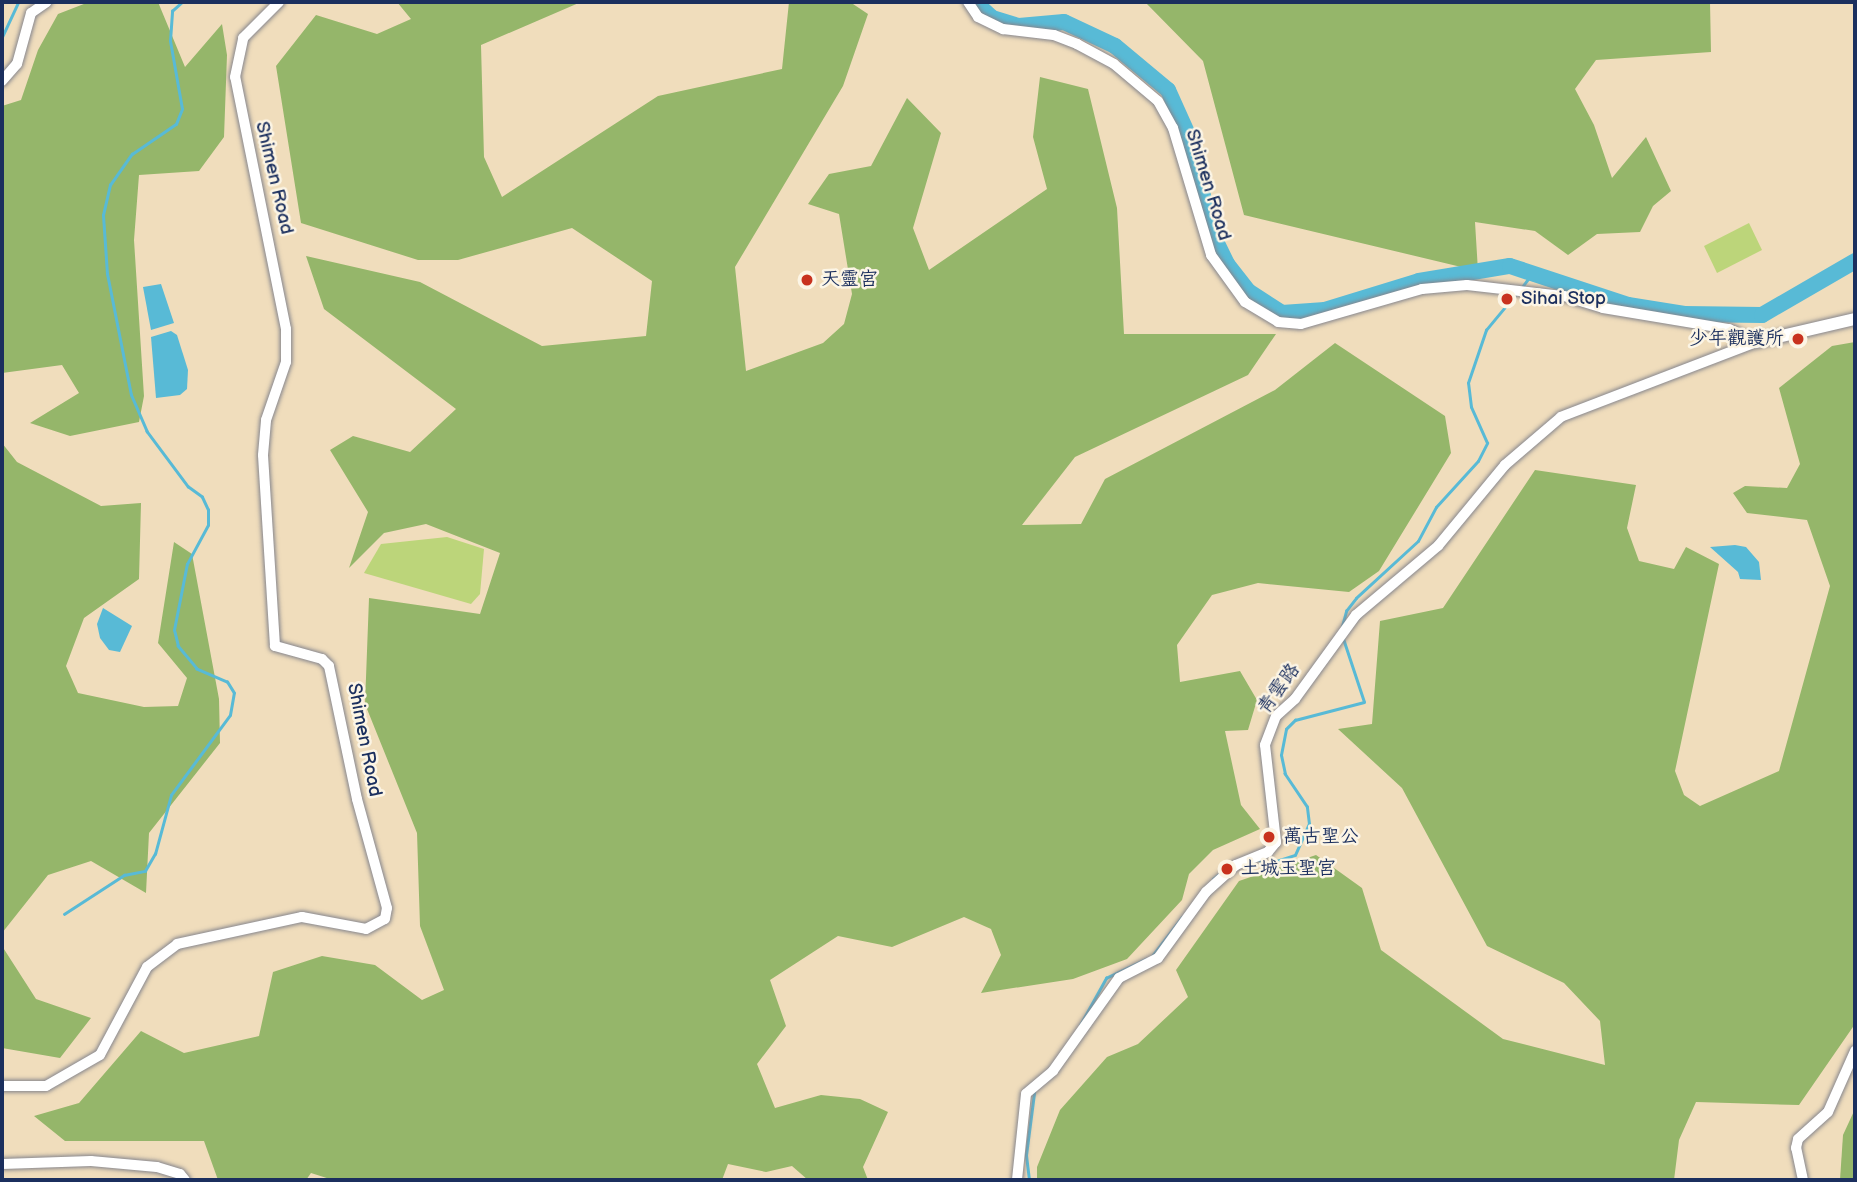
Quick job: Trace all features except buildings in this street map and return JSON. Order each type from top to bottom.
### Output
[{"type":"street","points":[[2,81],[17,64],[31,13],[47,2]]},
{"type":"street","name":"Shimen Road","points":[[2,1086],[46,1086],[100,1055],[147,967],[177,944],[302,918],[366,929],[384,919],[387,908],[357,799],[329,666],[322,659],[275,646],[263,456],[266,420],[286,362],[286,329],[235,76],[243,38],[279,2]]},
{"type":"street","name":"Shimen Road","points":[[968,2],[978,17],[1003,29],[1054,35],[1077,44],[1114,64],[1158,101],[1173,128],[1212,255],[1245,302],[1278,322],[1301,324],[1445,285],[1564,296],[1603,308],[1729,329],[1756,342]]},
{"type":"street","points":[[1756,342],[1855,319]]},
{"type":"street","name":"青雲路","points":[[1017,1180],[1026,1094],[1053,1071],[1119,978],[1158,958],[1206,892],[1236,865],[1268,852],[1276,842],[1265,745],[1276,716],[1295,699],[1356,615],[1438,547],[1505,465],[1560,417],[1756,342]]},
{"type":"street","points":[[1803,1180],[1798,1139],[1828,1112],[1855,1051]]},
{"type":"street","points":[[2,1164],[91,1161],[157,1167],[180,1174],[185,1180]]},
{"type":"green space","points":[[89,2],[158,2],[185,67],[222,24],[227,55],[224,137],[199,171],[139,175],[134,240],[144,396],[139,422],[70,436],[30,423],[79,393],[62,365],[2,373],[2,106],[21,100],[38,50],[58,14]]},
{"type":"green space","points":[[397,2],[581,2],[481,45],[484,157],[502,197],[658,96],[782,69],[789,2],[850,2],[868,14],[843,86],[735,267],[746,371],[823,343],[844,324],[852,294],[839,214],[808,204],[829,174],[871,166],[907,98],[941,133],[913,228],[929,270],[1047,189],[1033,137],[1040,77],[1088,89],[1117,208],[1124,334],[1276,334],[1248,375],[1075,457],[1022,525],[1081,524],[1105,479],[1275,390],[1335,343],[1445,416],[1451,453],[1379,571],[1349,592],[1258,583],[1212,595],[1177,645],[1180,682],[1240,671],[1257,700],[1248,730],[1225,731],[1241,805],[1260,829],[1213,850],[1189,874],[1182,900],[1127,959],[1073,979],[981,993],[1001,955],[991,929],[964,917],[892,947],[838,936],[770,980],[786,1026],[757,1064],[775,1108],[821,1095],[860,1099],[888,1112],[863,1167],[868,1180],[808,1180],[792,1166],[766,1172],[728,1164],[722,1180],[333,1180],[311,1173],[306,1180],[218,1180],[204,1141],[65,1141],[34,1116],[79,1103],[141,1031],[184,1053],[259,1036],[273,972],[322,956],[375,965],[422,1000],[444,990],[420,926],[417,833],[365,704],[369,598],[480,614],[500,553],[426,524],[384,533],[349,568],[368,512],[330,450],[353,436],[410,452],[456,409],[324,309],[306,256],[420,282],[542,346],[646,336],[652,281],[572,228],[458,260],[418,260],[301,223],[276,66],[316,15],[377,34],[411,19]]},
{"type":"green space","points":[[1145,2],[1710,2],[1711,52],[1596,60],[1575,89],[1594,125],[1612,178],[1646,137],[1671,191],[1653,206],[1640,232],[1597,234],[1568,255],[1535,231],[1475,222],[1478,271],[1244,215],[1203,61]]},
{"type":"green space","points":[[1749,223],[1762,250],[1717,273],[1704,246]]},
{"type":"green space","points":[[1855,342],[1855,1024],[1799,1105],[1696,1102],[1679,1140],[1674,1180],[1037,1180],[1037,1167],[1060,1110],[1107,1057],[1138,1044],[1188,997],[1176,970],[1239,881],[1316,855],[1362,888],[1381,950],[1503,1039],[1605,1065],[1600,1021],[1564,983],[1487,946],[1402,788],[1338,729],[1372,724],[1380,621],[1443,608],[1535,470],[1636,485],[1627,528],[1639,561],[1674,569],[1686,547],[1719,564],[1675,771],[1684,795],[1700,806],[1779,771],[1830,586],[1807,520],[1747,513],[1733,493],[1745,486],[1787,488],[1800,464],[1779,388],[1832,346]]},
{"type":"green space","points":[[2,443],[17,462],[101,506],[141,503],[139,579],[84,618],[66,666],[78,693],[144,707],[178,706],[187,678],[158,643],[174,542],[192,554],[219,699],[220,743],[149,833],[146,893],[91,861],[48,875],[2,933]]},
{"type":"green space","points":[[447,537],[484,549],[480,594],[471,604],[364,573],[381,544]]},
{"type":"green space","points":[[2,946],[36,999],[91,1018],[60,1058],[2,1048]]},
{"type":"green space","points":[[1855,1109],[1855,1180],[1840,1180],[1843,1135]]},
{"type":"water","points":[[161,284],[174,323],[151,330],[143,287]]},
{"type":"water","points":[[171,331],[177,335],[188,370],[187,389],[180,395],[156,398],[151,337]]},
{"type":"water","points":[[1710,547],[1746,547],[1759,562],[1761,580],[1740,579],[1738,572]]},
{"type":"water","points":[[103,608],[132,626],[120,652],[109,650],[100,638],[97,624]]},
{"type":"waterway","points":[[2,37],[18,2]]},
{"type":"waterway","points":[[64,914],[124,875],[145,871],[155,854],[171,795],[230,715],[234,693],[227,682],[197,669],[178,646],[174,630],[187,564],[208,525],[208,510],[202,497],[188,487],[147,432],[131,395],[107,274],[103,215],[110,185],[132,154],[176,124],[182,109],[170,41],[172,11],[182,2]]},
{"type":"waterway","points":[[975,2],[992,18],[1019,26],[1064,22],[1115,46],[1168,90],[1190,139],[1211,231],[1227,264],[1248,291],[1282,313],[1325,310],[1419,281],[1510,266],[1628,305],[1684,314],[1762,315],[1855,261]]},
{"type":"waterway","points":[[1522,287],[1531,275]]},
{"type":"waterway","points":[[1341,630],[1346,611],[1356,598],[1418,541],[1436,507],[1478,461],[1487,443],[1471,407],[1468,383],[1486,330],[1515,295]]},
{"type":"waterway","points":[[1259,860],[1267,864],[1295,855],[1309,824],[1307,807],[1285,774],[1281,755],[1286,729],[1295,720],[1364,702],[1343,639]]},
{"type":"waterway","points":[[1213,879],[1229,866]]},
{"type":"waterway","points":[[1152,956],[1182,917]]},
{"type":"waterway","points":[[1080,1025],[1106,978],[1146,959]]},
{"type":"waterway","points":[[1029,1180],[1026,1155],[1034,1093]]},
{"type":"place","name":"天靈宮","points":[[807,280]]},
{"type":"place","name":"Sihai Stop","points":[[1507,299]]},
{"type":"place","name":"少年觀護所","points":[[1798,339]]},
{"type":"place","name":"萬古聖公","points":[[1269,837]]},
{"type":"place","name":"土城玉聖宮","points":[[1227,869]]}]
